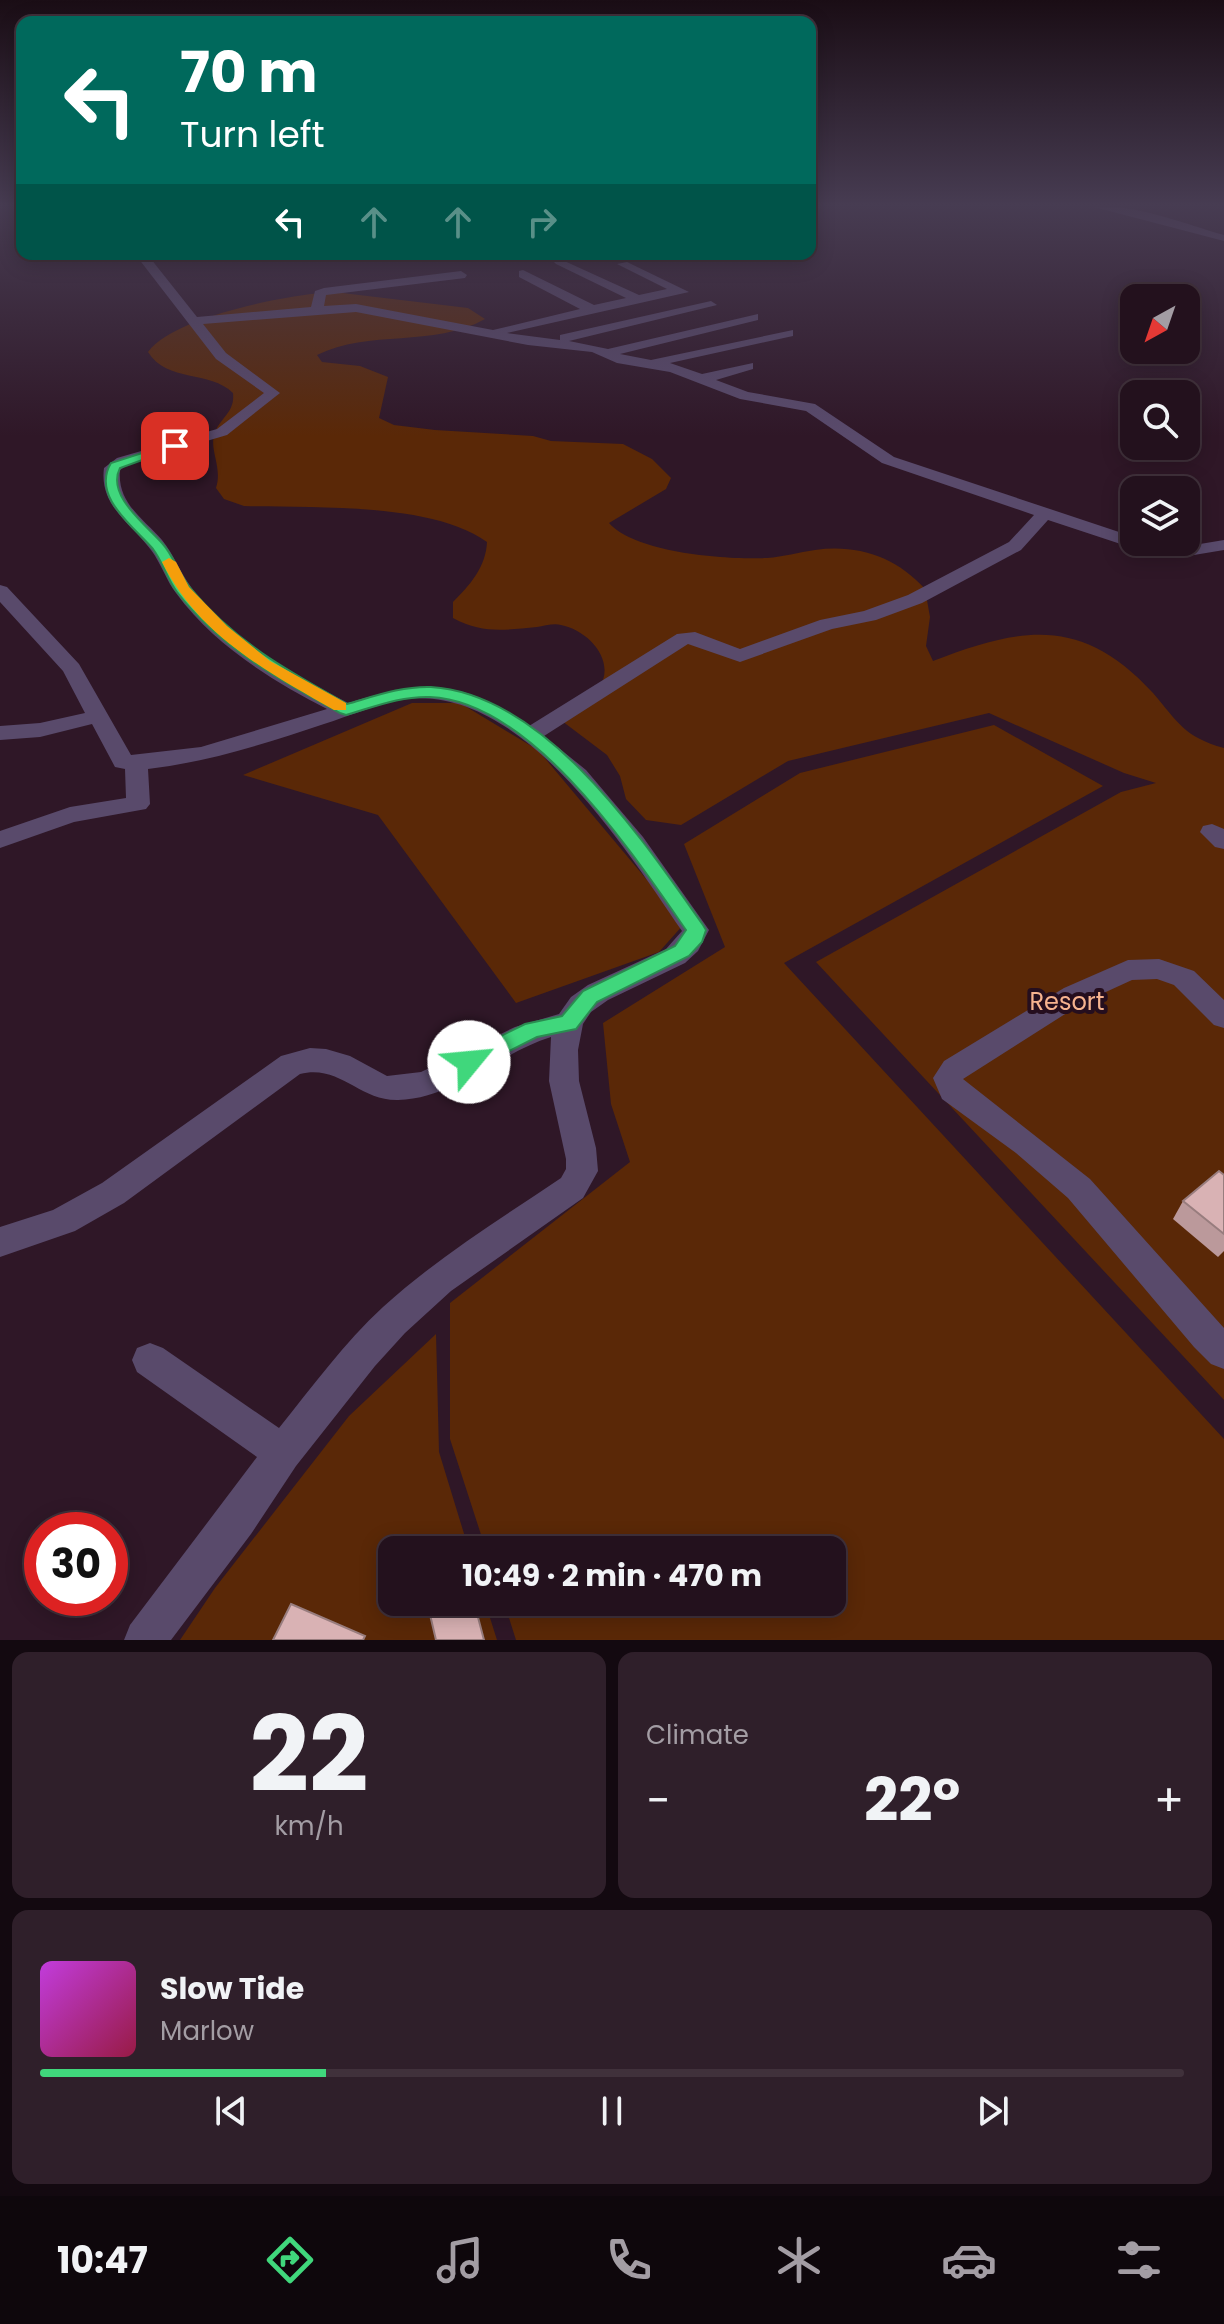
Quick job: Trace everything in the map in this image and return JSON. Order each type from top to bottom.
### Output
[{"type":"street","points":[[165,284],[221,356],[268,387],[272,395],[222,432],[118,463],[111,474],[112,495],[162,551],[183,589],[221,630],[264,665],[346,710]]},
{"type":"street","points":[[317,310],[319,294],[324,292],[392,284]]},
{"type":"street","points":[[542,284],[593,310]]},
{"type":"street","points":[[605,284],[637,299]]},
{"type":"street","points":[[545,343],[711,305],[664,284]]},
{"type":"street","points":[[489,334],[678,290]]},
{"type":"street","points":[[195,321],[317,310],[367,309],[489,334],[585,346],[673,368],[745,396],[810,407],[888,460],[1167,553],[1224,545]]},
{"type":"street","points":[[607,353],[753,317]]},
{"type":"street","points":[[649,364],[788,333]]},
{"type":"street","points":[[702,379],[748,366],[713,350]]},
{"type":"street","points":[[528,736],[684,638],[699,639],[740,656],[827,624],[894,609],[1015,546],[1045,513]]},
{"type":"street","points":[[0,591],[66,659],[123,762],[136,764],[195,753],[398,694],[445,694],[477,703],[557,755],[578,775],[649,862],[696,930],[695,937],[682,951],[590,997],[568,1023],[564,1087],[580,1144],[582,1171],[578,1180],[563,1196],[456,1267],[407,1307],[362,1354],[283,1453],[237,1520],[145,1640]]},
{"type":"street","points":[[0,733],[40,730],[99,716]]},
{"type":"street","points":[[0,840],[70,815],[138,804],[136,764]]},
{"type":"street","points":[[1224,1017],[1184,978],[1159,969],[1128,970],[1074,995],[954,1069],[948,1078],[953,1090],[1048,1162],[1094,1203],[1224,1352]]},
{"type":"street","points":[[0,1242],[63,1221],[102,1199],[291,1064],[305,1059],[328,1058],[377,1084],[397,1089],[436,1077],[532,1029],[568,1023]]},
{"type":"street","points":[[150,1360],[283,1453]]},
{"type":"green space","name":"Resort","points":[[334,292],[468,308],[485,319],[444,333],[358,342],[317,355],[322,362],[360,366],[388,377],[379,418],[394,425],[435,430],[623,444],[652,459],[671,478],[666,489],[609,523],[622,533],[660,548],[729,558],[779,557],[831,549],[875,555],[902,569],[925,589],[930,617],[926,646],[933,661],[965,649],[1023,636],[1049,635],[1075,640],[1101,650],[1127,668],[1191,733],[1224,748],[1224,1400],[816,962],[1121,792],[1156,783],[1124,773],[989,713],[788,761],[681,825],[646,820],[626,799],[620,776],[607,755],[562,721],[591,697],[604,678],[602,658],[590,640],[558,624],[494,630],[474,627],[453,618],[453,602],[480,567],[487,542],[464,529],[404,514],[336,508],[244,506],[224,499],[216,488],[218,472],[213,438],[230,409],[233,393],[213,381],[166,368],[148,352],[162,339],[207,318],[263,302]]},
{"type":"green space","points":[[412,703],[460,703],[538,750],[684,924],[659,952],[516,1003],[378,815],[243,775]]},
{"type":"green space","points":[[994,725],[1103,786],[784,963],[1224,1439],[1224,1640],[516,1640],[508,1616],[846,1616],[846,1536],[481,1536],[450,1439],[450,1303],[630,1162],[611,1104],[603,1023],[725,947],[684,844],[800,773]]},
{"type":"green space","points":[[436,1334],[439,1452],[465,1536],[378,1536],[378,1616],[489,1616],[497,1640],[180,1640],[215,1588],[349,1416]]},
{"type":"building","points":[[1219,1171],[1224,1175],[1224,1234],[1183,1201]]},
{"type":"building","points":[[291,1604],[365,1636],[363,1640],[273,1640]]},
{"type":"building","points":[[430,1616],[478,1616],[484,1640],[436,1640]]},
{"type":"slow traffic","points":[[169,562],[183,589],[221,630],[264,665],[340,707]]},
{"type":"route","points":[[175,446],[115,465],[111,474],[112,495],[162,551],[183,589],[221,630],[264,665],[346,710],[398,694],[431,692],[466,698],[504,718],[557,755],[578,775],[691,919],[696,930],[695,937],[682,951],[601,990],[582,1003],[568,1023],[532,1029],[469,1062]]}]
